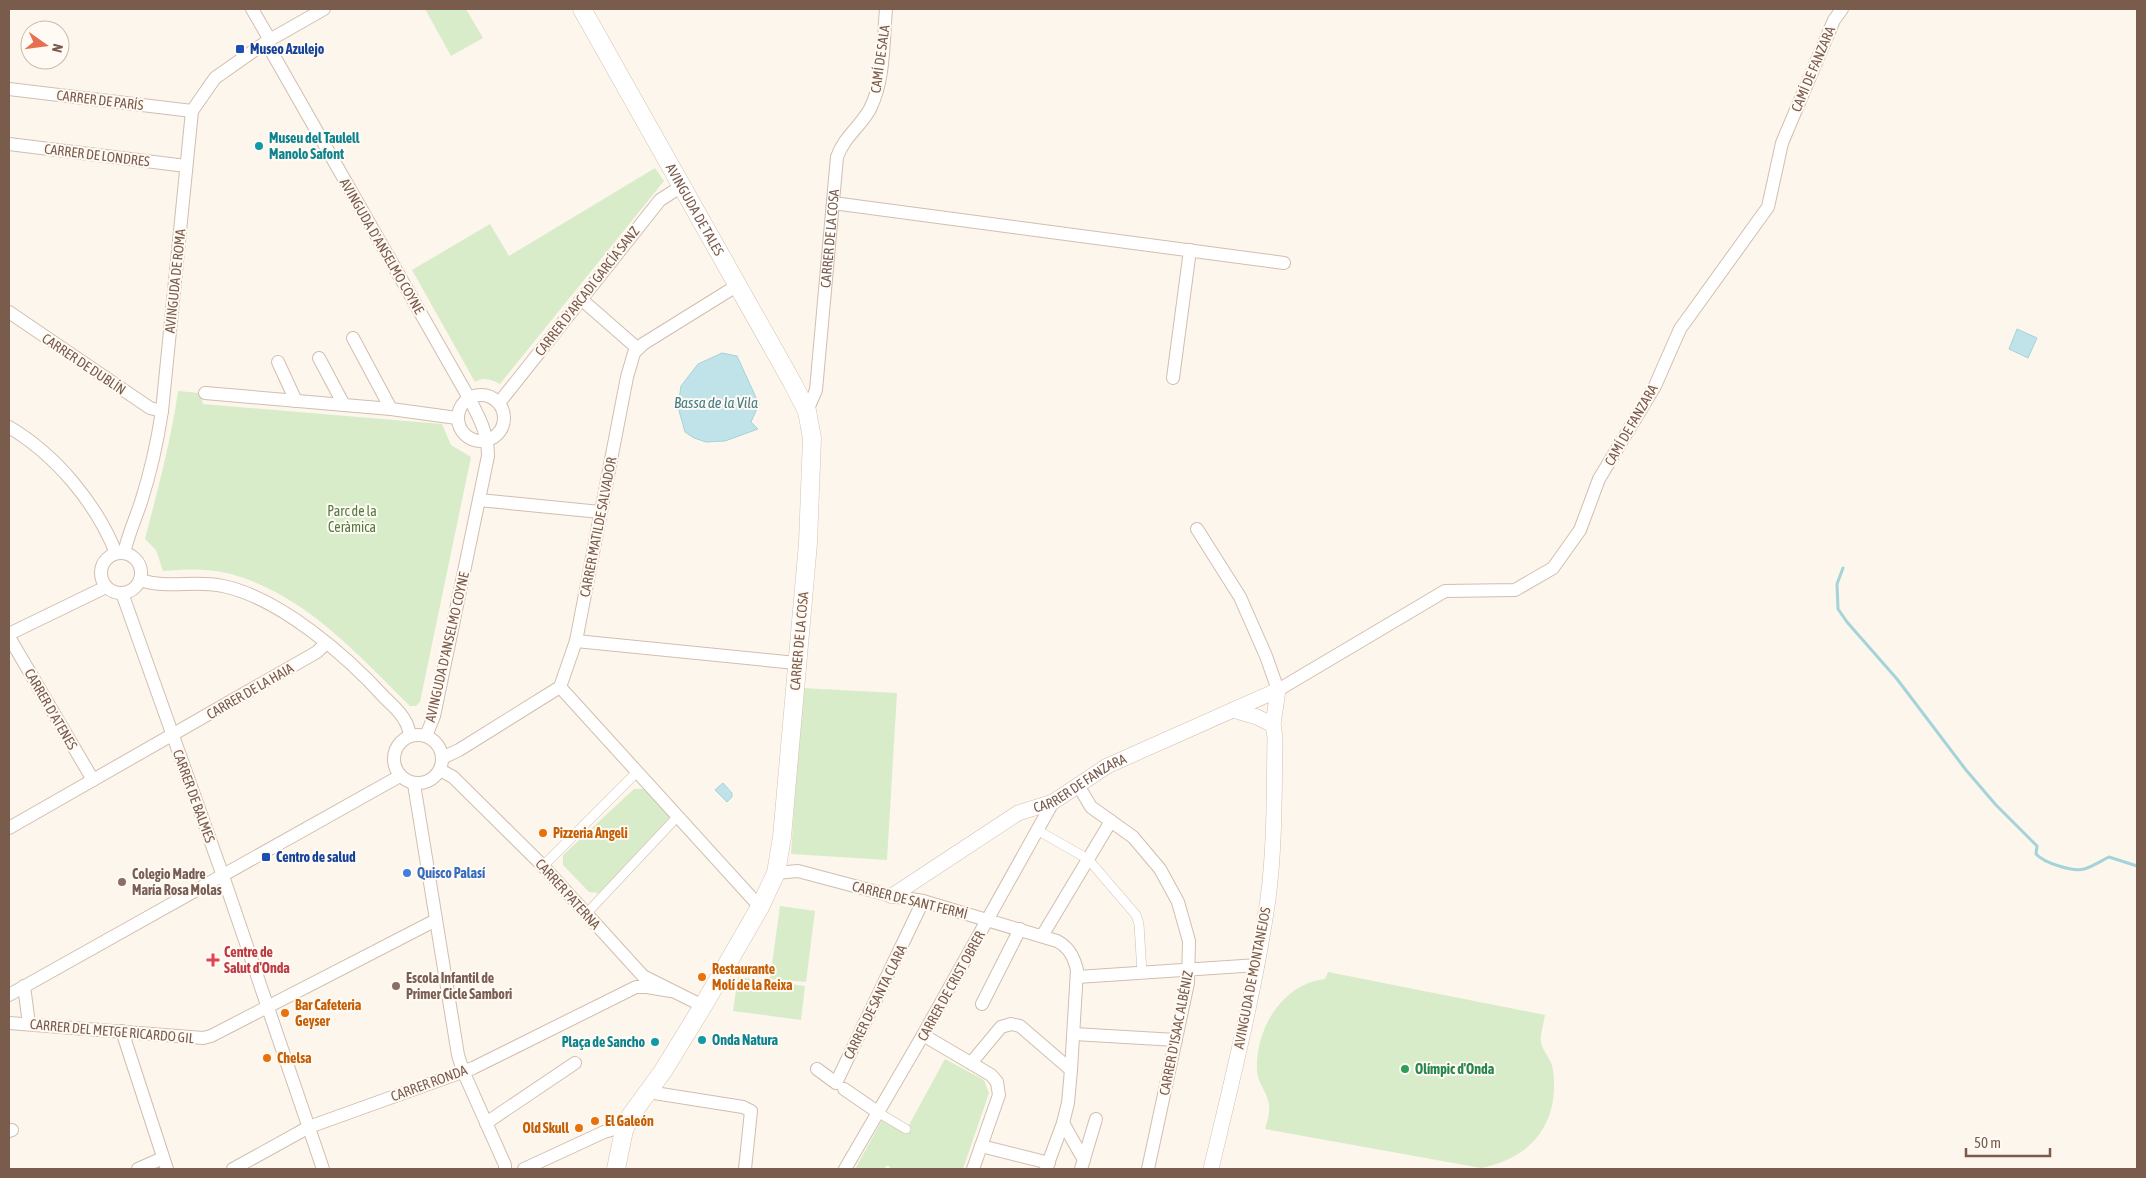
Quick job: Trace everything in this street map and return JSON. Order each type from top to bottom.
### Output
[{"type":"main road","name":"AVINGUDA DE TALES","points":[[582,9],[807,411]]},
{"type":"main road","name":"CARRER DE LA COSA","points":[[616,1169],[624,1130],[632,1115],[703,1006],[760,907],[776,873],[782,837],[808,543],[812,438],[807,411]]},
{"type":"street","name":"AVINGUDA D'ANSELMO COYNE","points":[[252,9],[268,41],[469,398],[485,429],[488,441],[488,456],[434,716],[426,736]]},
{"type":"street","name":"AVINGUDA DE ROMA","points":[[120,553],[140,505],[155,458],[162,411],[192,111],[215,78],[268,41],[324,9]]},
{"type":"street","name":"CAMÍ DE SALA","points":[[837,157],[842,144],[869,111],[877,91],[882,62],[886,9]]},
{"type":"street","name":"CAMÍ DE FANZARA","points":[[1278,690],[1445,591],[1515,590],[1553,568],[1580,530],[1600,479],[1655,386],[1680,329],[1768,207],[1782,143],[1834,20],[1842,9]]},
{"type":"street","name":"CARRER DE PARÍS","points":[[9,89],[192,111]]},
{"type":"street","name":"CARRER DE LONDRES","points":[[9,144],[186,166]]},
{"type":"street","name":"CARRER DE LA COSA","points":[[807,411],[816,390],[837,157]]},
{"type":"street","name":"CARRER D'ARCADI GARCÍA SANZ","points":[[498,403],[660,200],[682,186]]},
{"type":"street","points":[[833,203],[1284,263]]},
{"type":"street","points":[[1173,378],[1190,250]]},
{"type":"street","points":[[581,299],[637,348],[738,285]]},
{"type":"street","name":"CARRER DE DUBLÍN","points":[[9,312],[150,408],[162,411]]},
{"type":"street","points":[[353,338],[391,409]]},
{"type":"street","name":"CARRER MATILDE SALVADOR","points":[[560,688],[576,641],[627,376],[637,348]]},
{"type":"street","points":[[319,358],[344,405]]},
{"type":"street","points":[[278,362],[296,401]]},
{"type":"street","points":[[205,393],[391,409],[457,418]]},
{"type":"street","points":[[479,395],[490,396],[498,403],[504,413],[504,425],[498,435],[488,441],[473,441],[461,432],[457,418],[460,406],[469,398],[479,395]]},
{"type":"street","points":[[9,427],[53,460],[69,477],[120,553],[134,558],[140,568],[140,580],[133,589],[122,594],[113,592],[106,587],[100,574],[104,561],[120,553]]},
{"type":"street","points":[[479,500],[600,512]]},
{"type":"street","name":"AVINGUDA DE MONTANEJOS","points":[[1197,529],[1240,597],[1266,656],[1278,690],[1273,725],[1275,737],[1274,822],[1268,897],[1258,965],[1211,1169]]},
{"type":"street","points":[[140,580],[156,585],[200,584],[231,589],[252,596],[291,617],[326,642],[366,677],[405,720],[410,735]]},
{"type":"street","points":[[9,636],[106,587]]},
{"type":"street","name":"CARRER DE BALMES","points":[[122,594],[223,876],[323,1169]]},
{"type":"street","name":"CARRER D'ATENES","points":[[9,636],[93,780]]},
{"type":"street","points":[[576,641],[796,663]]},
{"type":"street","name":"CARRER DE LA HAIA","points":[[9,828],[317,652],[326,642]]},
{"type":"street","points":[[441,764],[437,744],[426,736],[410,735],[397,745],[394,753],[395,769],[400,776],[414,784],[429,781],[441,764],[467,745],[560,688],[760,907]]},
{"type":"street","name":"CARRER DE FANZARA","points":[[892,896],[1018,813],[1053,802],[1107,766],[1278,690]]},
{"type":"street","points":[[1253,701],[1273,725]]},
{"type":"street","points":[[1233,710],[1257,717],[1273,725]]},
{"type":"street","name":"CARRER PATERNA","points":[[441,764],[543,866],[637,971],[671,992],[703,1006]]},
{"type":"street","points":[[543,866],[637,772]]},
{"type":"street","points":[[9,995],[400,776]]},
{"type":"street","points":[[414,784],[458,1055],[463,1071],[505,1165],[505,1169]]},
{"type":"street","name":"CARRER D'ISAAC ALBÉNIZ","points":[[1078,786],[1092,807],[1133,837],[1149,854],[1169,884],[1178,902],[1189,941],[1190,969],[1148,1169]]},
{"type":"street","name":"CARRER DE CRIST OBRER","points":[[846,1169],[1053,802]]},
{"type":"street","points":[[586,914],[678,816]]},
{"type":"street","points":[[1042,936],[1111,821]]},
{"type":"street","points":[[1038,830],[1088,859],[1139,919],[1142,973]]},
{"type":"street","name":"CARRER DE SANT FERMÍ","points":[[776,873],[798,871],[892,896],[923,901],[1057,941],[1070,951],[1076,964],[1077,977],[1072,1070],[1068,1103],[1048,1166]]},
{"type":"street","name":"CARRER DE SANTA CLARA","points":[[817,1069],[836,1083],[923,901]]},
{"type":"street","name":"CARRER DEL METGE RICARDO GIL","points":[[9,1023],[203,1038],[212,1036],[266,1006],[436,920]]},
{"type":"street","points":[[982,1004],[1020,929]]},
{"type":"street","points":[[1077,977],[1258,965]]},
{"type":"street","points":[[624,993],[637,971]]},
{"type":"street","points":[[24,986],[29,1024]]},
{"type":"street","name":"CARRER RONDA","points":[[233,1169],[309,1127],[463,1071],[624,993],[642,987],[671,992]]},
{"type":"street","points":[[971,1064],[1001,1027],[1014,1024],[1020,1026],[1072,1070]]},
{"type":"street","points":[[122,1032],[165,1164],[138,1169]]},
{"type":"street","points":[[1074,1034],[1176,1040]]},
{"type":"street","points":[[923,1035],[995,1079],[999,1091],[973,1169]]},
{"type":"street","points":[[486,1123],[575,1063]]},
{"type":"street","points":[[844,1089],[906,1129]]},
{"type":"street","points":[[648,1092],[743,1107],[751,1111],[745,1169]]},
{"type":"street","points":[[1084,1167],[1096,1119]]},
{"type":"street","points":[[1063,1123],[1084,1167]]},
{"type":"street","points":[[524,1169],[604,1132],[614,1129],[624,1130]]},
{"type":"street","points":[[981,1146],[1048,1166]]},
{"type":"green space","points":[[425,9],[466,9],[483,38],[451,56]]},
{"type":"green space","points":[[655,168],[664,181],[500,384],[485,379],[475,382],[412,270],[490,224],[509,256]]},
{"type":"green space","name":"Parc de la Ceràmica","points":[[178,391],[200,393],[203,404],[442,424],[451,445],[471,457],[420,702],[416,706],[410,706],[329,628],[283,596],[258,584],[223,572],[197,570],[163,571],[156,550],[145,539],[168,447]]},
{"type":"green space","points":[[802,688],[897,693],[887,860],[791,854]]},
{"type":"green space","points":[[634,789],[647,789],[669,812],[669,825],[599,893],[589,892],[563,865],[563,855]]},
{"type":"green space","points":[[780,906],[815,911],[806,982],[770,979]]},
{"type":"green space","name":"Olímpic d'Onda","points":[[1328,972],[1545,1015],[1541,1042],[1552,1066],[1554,1089],[1552,1106],[1547,1122],[1539,1135],[1528,1147],[1515,1156],[1481,1168],[1265,1129],[1269,1115],[1269,1102],[1257,1071],[1258,1055],[1266,1025],[1284,999],[1310,983],[1325,979]]},
{"type":"green space","points":[[738,977],[805,986],[801,1020],[733,1011]]},
{"type":"green space","points":[[945,1059],[984,1080],[989,1093],[963,1169],[889,1169],[890,1166],[886,1166],[885,1169],[855,1169],[882,1120],[907,1134],[909,1125]]},
{"type":"water","points":[[2017,329],[2037,338],[2028,358],[2009,349]]},
{"type":"water","name":"Bassa de la Vila","points":[[722,353],[737,356],[759,404],[751,422],[758,429],[725,441],[706,442],[694,438],[685,432],[678,407],[681,386],[698,364]]},
{"type":"water","points":[[723,783],[732,793],[732,797],[727,802],[715,790]]},
{"type":"waterway","points":[[1843,568],[1837,584],[1838,609],[1897,679],[1966,770],[1996,805],[2037,846],[2036,854],[2052,863],[2079,870],[2109,857],[2137,866]]},
{"type":"place","name":"Museo Azulejo","points":[[240,49]]},
{"type":"place","name":"Museu del Taulell Manolo Safont","points":[[259,146]]},
{"type":"place","name":"Pizzeria Angeli","points":[[543,833]]},
{"type":"place","name":"Centro de salud","points":[[266,857]]},
{"type":"place","name":"Quisco Palasí","points":[[407,873]]},
{"type":"place","name":"Colegio Madre María Rosa Molas","points":[[122,882]]},
{"type":"place","name":"Centre de Salut d'Onda","points":[[213,960]]},
{"type":"place","name":"Restaurante Molí de la Reixa","points":[[702,977]]},
{"type":"place","name":"Escola Infantil de Primer Cicle Sambori","points":[[396,986]]},
{"type":"place","name":"Bar Cafeteria Geyser","points":[[285,1013]]},
{"type":"place","name":"Onda Natura","points":[[702,1040]]},
{"type":"place","name":"Plaça de Sancho","points":[[655,1042]]},
{"type":"place","name":"Chelsa","points":[[267,1058]]},
{"type":"place","name":"Olímpic d'Onda","points":[[1405,1069]]},
{"type":"place","name":"El Galeón","points":[[595,1121]]},
{"type":"place","name":"Old Skull","points":[[579,1128]]}]
